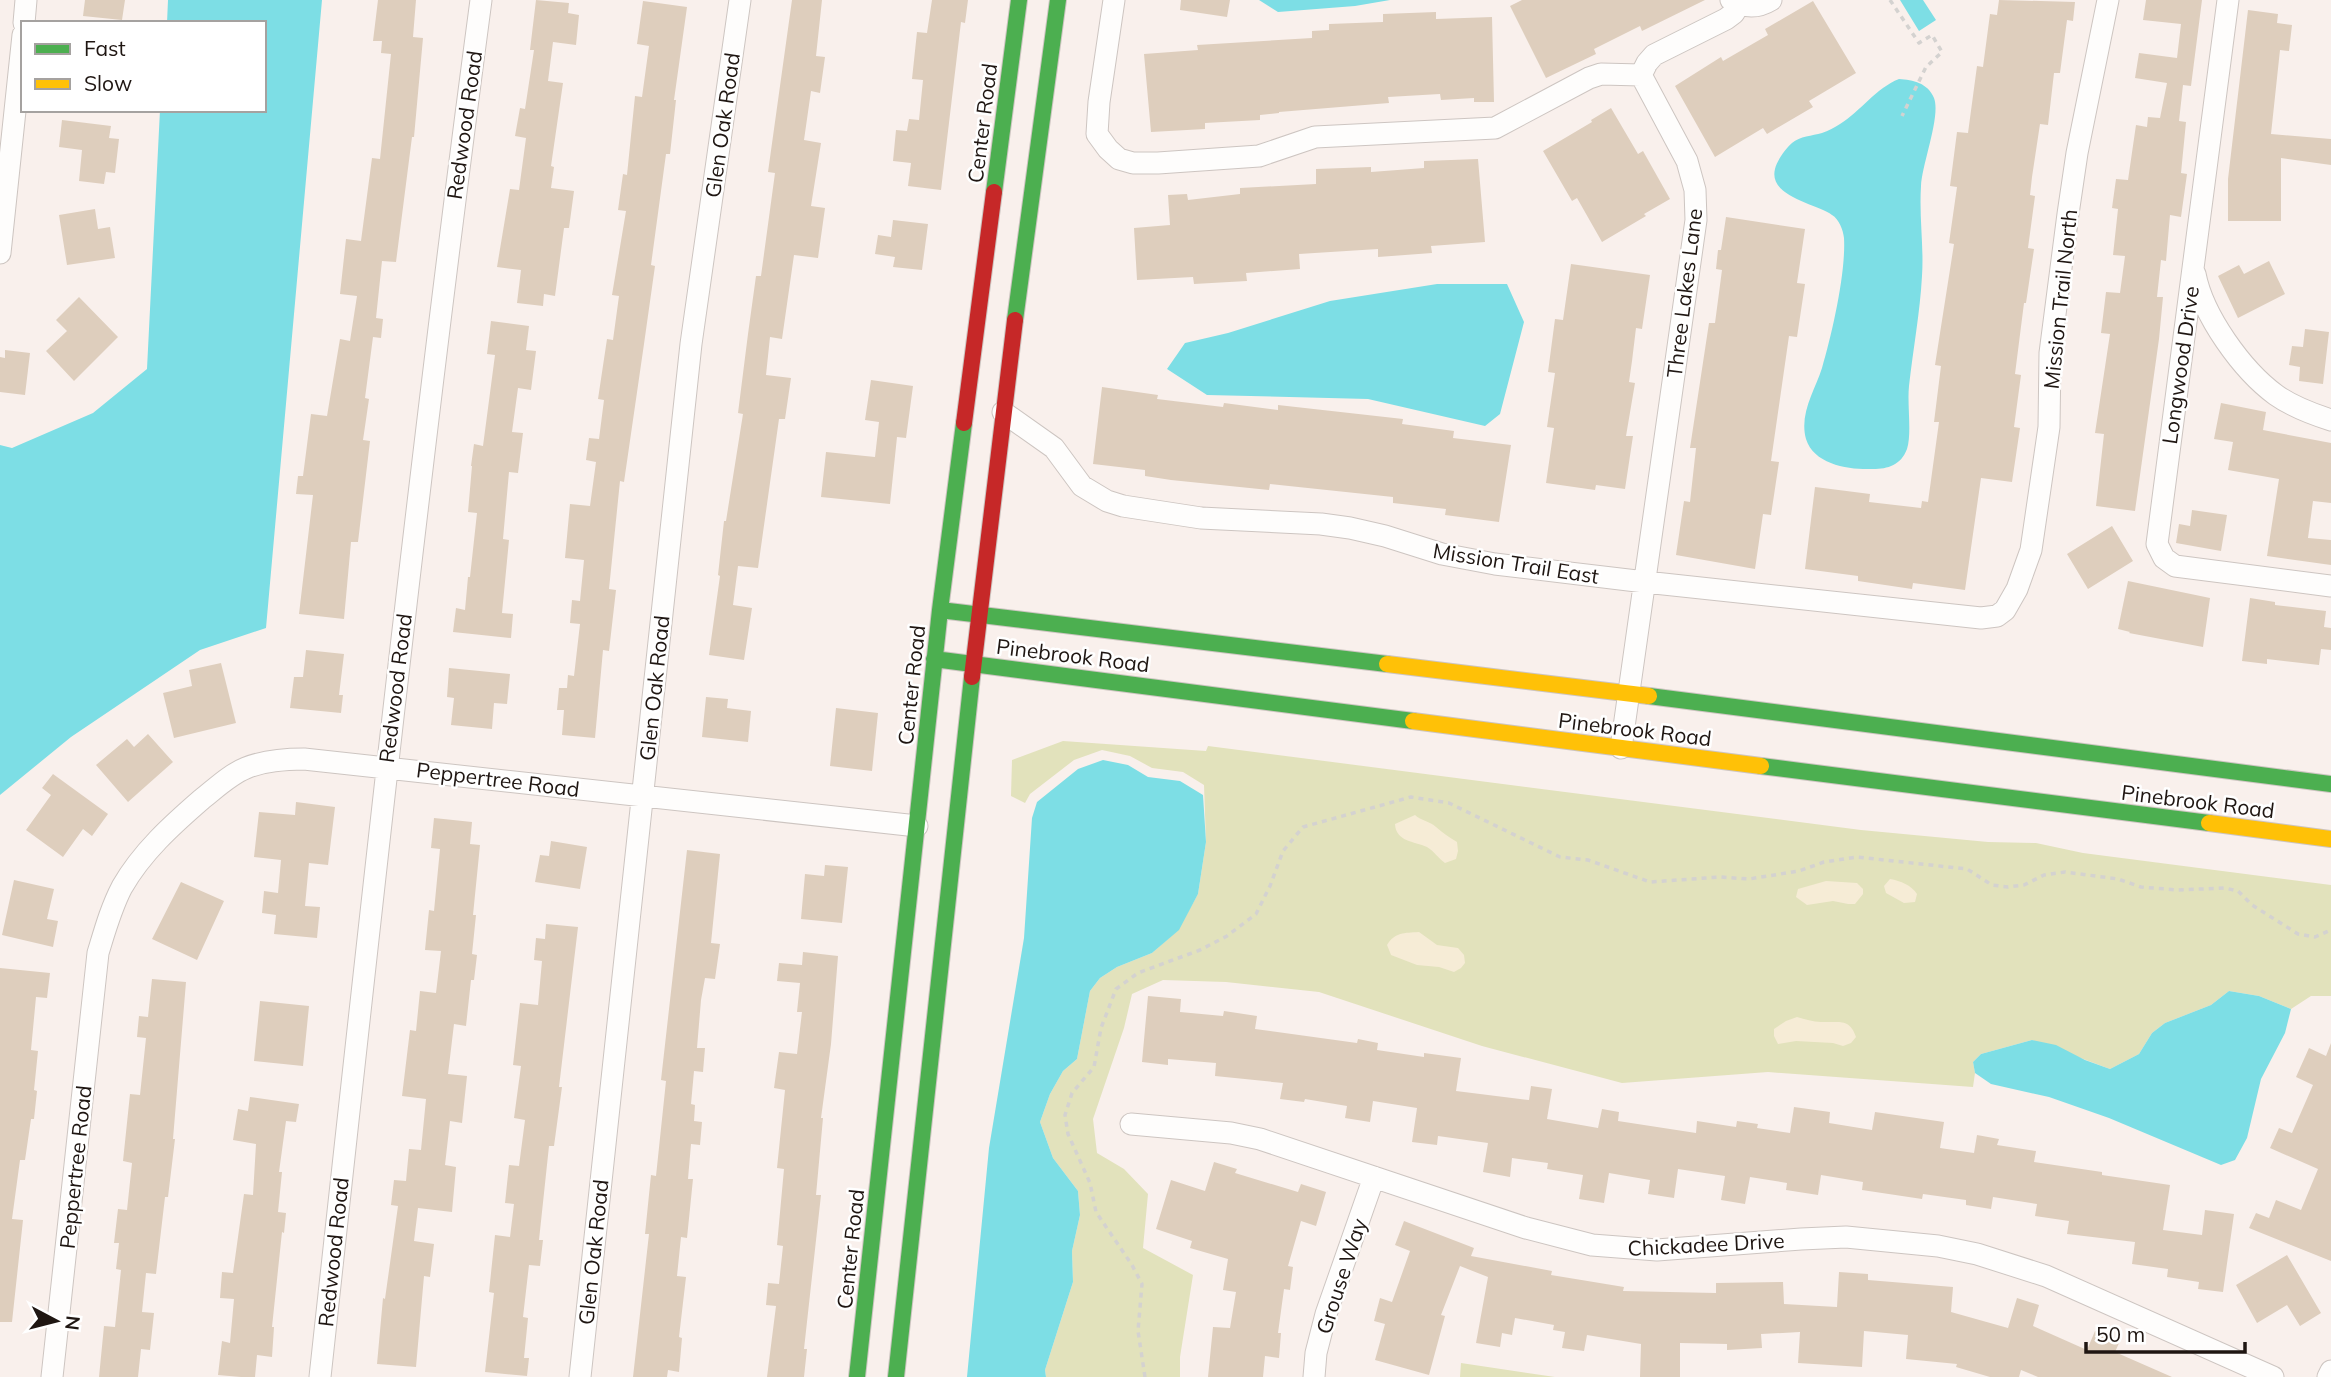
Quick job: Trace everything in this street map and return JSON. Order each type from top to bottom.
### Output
[{"type":"street","points":[[24,21],[26,0]]},
{"type":"street","name":"Redwood Road","points":[[320,1377],[386,766],[438,321],[481,0]]},
{"type":"street","name":"Glen Oak Road","points":[[580,1377],[691,344],[740,0]]},
{"type":"street","name":"Center Road","points":[[857,1377],[934,659],[1019,0]]},
{"type":"street","points":[[896,1377],[979,615],[1058,0]]},
{"type":"street","points":[[1114,0],[1097,134],[1119,159],[1133,163],[1259,156],[1315,137],[1495,128],[1589,78],[1601,74],[1641,75],[1654,55],[1734,13],[1735,2],[1759,6],[1771,0]]},
{"type":"street","name":"Mission Trail North","points":[[1982,618],[1997,616],[2005,610],[2017,589],[2031,550],[2049,427],[2050,354],[2068,214],[2077,153],[2108,0]]},
{"type":"street","name":"Longwood Drive","points":[[2228,0],[2157,535],[2159,551],[2168,563],[2175,566],[2331,586]]},
{"type":"street","points":[[0,253],[21,54]]},
{"type":"street","name":"Three Lakes Lane","points":[[1621,748],[1696,220],[1695,190],[1687,161],[1641,75]]},
{"type":"street","points":[[2194,255],[2198,290],[2204,304],[2223,335],[2248,367],[2276,394],[2297,408],[2331,419]]},
{"type":"street","name":"Mission Trail East","points":[[1003,412],[1054,448],[1082,486],[1107,501],[1123,506],[1201,518],[1350,528],[1442,554],[1496,564],[1982,618]]},
{"type":"street","name":"Pinebrook Road","points":[[940,610],[1628,693],[2331,784]]},
{"type":"street","name":"Pinebrook Road","points":[[934,659],[2331,839]]},
{"type":"street","name":"Peppertree Road","points":[[52,1377],[98,953],[112,909],[122,887],[138,863],[177,821],[225,780],[260,763],[285,759],[386,766],[917,826]]},
{"type":"street","name":"Chickadee Drive","points":[[1131,1124],[1231,1133],[1260,1139],[1526,1228],[1614,1248],[1657,1250],[1846,1237],[1938,1246],[1977,1254],[2046,1276],[2273,1377]]},
{"type":"street","name":"Grouse Way","points":[[1314,1377],[1316,1353],[1326,1314],[1374,1177]]},
{"type":"street","points":[[2328,1377],[2331,1371]]},
{"type":"path","points":[[1890,0],[1919,43],[1932,35],[1942,52],[1926,67],[1902,116]]},
{"type":"path","points":[[1145,1377],[1139,1331],[1142,1284],[1096,1212],[1090,1183],[1068,1135],[1065,1115],[1072,1093],[1094,1067],[1101,1028],[1116,989],[1138,973],[1199,950],[1227,936],[1256,914],[1283,851],[1303,827],[1411,797],[1449,803],[1560,857],[1588,860],[1650,882],[1720,877],[1749,879],[1799,871],[1824,862],[1857,857],[1967,869],[1992,885],[2008,887],[2024,885],[2044,875],[2065,872],[2118,879],[2141,887],[2178,890],[2225,888],[2238,891],[2252,905],[2298,934],[2315,937],[2331,930]]},
{"type":"green space","points":[[1063,741],[1206,751],[1208,746],[1861,830],[1988,842],[2036,843],[2083,853],[2331,885],[2331,996],[2311,996],[2291,1009],[2259,996],[2229,991],[2211,1005],[2165,1023],[2152,1033],[2139,1054],[2110,1069],[2032,1040],[1981,1054],[1973,1062],[1973,1087],[1768,1072],[1622,1083],[1482,1046],[1319,992],[1226,982],[1163,980],[1132,994],[1124,1028],[1093,1119],[1097,1153],[1124,1169],[1148,1194],[1143,1248],[1193,1275],[1180,1357],[1180,1377],[1046,1377],[1045,1370],[1073,1282],[1072,1251],[1080,1215],[1078,1191],[1053,1158],[1040,1122],[1050,1094],[1063,1071],[1077,1059],[1090,991],[1100,978],[1117,967],[1152,953],[1178,930],[1198,894],[1206,842],[1204,785],[1183,772],[1152,768],[1130,756],[1102,750],[1074,760],[1030,794],[1025,803],[1011,796],[1012,760]]},
{"type":"green space","points":[[1461,1363],[1555,1377],[1460,1377]]},
{"type":"sand","points":[[1415,815],[1457,842],[1456,859],[1445,863],[1427,847],[1402,838],[1395,824]]},
{"type":"sand","points":[[1890,879],[1912,888],[1917,894],[1915,902],[1904,903],[1886,893],[1884,886]]},
{"type":"sand","points":[[1826,881],[1857,883],[1863,889],[1863,894],[1855,904],[1833,901],[1807,905],[1796,897],[1798,889]]},
{"type":"sand","points":[[1419,932],[1437,945],[1458,948],[1464,955],[1465,963],[1454,972],[1439,967],[1417,965],[1391,955],[1387,945],[1393,938],[1400,934]]},
{"type":"sand","points":[[1797,1017],[1815,1022],[1847,1024],[1856,1037],[1843,1046],[1796,1041],[1778,1044],[1774,1029]]},
{"type":"water","points":[[168,0],[322,0],[266,628],[200,650],[71,737],[0,795],[0,445],[12,448],[93,413],[147,369],[160,112],[266,112],[266,21],[167,21]]},
{"type":"water","points":[[1259,0],[1390,0],[1355,6],[1278,12]]},
{"type":"water","points":[[1900,0],[1923,0],[1936,20],[1919,31]]},
{"type":"water","points":[[1899,79],[1915,81],[1928,89],[1934,98],[1935,106],[1921,186],[1922,276],[1909,386],[1908,442],[1901,459],[1889,467],[1844,467],[1817,455],[1810,448],[1804,430],[1806,411],[1822,368],[1838,303],[1843,268],[1843,232],[1832,215],[1786,193],[1775,179],[1775,169],[1784,152],[1795,141],[1840,124],[1883,88]]},
{"type":"water","points":[[1437,284],[1507,284],[1524,322],[1500,414],[1485,426],[1368,399],[1207,395],[1167,369],[1185,343],[1228,333],[1330,301]]},
{"type":"water","points":[[1103,760],[1128,765],[1148,777],[1180,781],[1203,795],[1206,842],[1198,894],[1179,930],[1152,953],[1117,967],[1100,978],[1090,991],[1077,1059],[1063,1071],[1050,1094],[1040,1122],[1053,1158],[1078,1191],[1080,1215],[1072,1251],[1073,1282],[1045,1370],[1046,1377],[967,1377],[989,1148],[1024,938],[1032,818],[1037,802],[1078,769]]},
{"type":"water","points":[[2229,991],[2259,996],[2291,1009],[2285,1033],[2261,1079],[2247,1138],[2235,1160],[2221,1165],[2109,1118],[2049,1097],[1991,1084],[1975,1073],[1973,1062],[1981,1054],[2032,1040],[2056,1045],[2110,1069],[2139,1054],[2152,1033],[2165,1023],[2211,1005]]},
{"type":"building","points":[[85,0],[125,0],[122,20],[83,16]]},
{"type":"building","points":[[378,0],[416,0],[413,37],[423,38],[414,137],[396,262],[382,261],[376,318],[383,319],[381,338],[373,337],[363,440],[370,441],[358,542],[351,542],[344,619],[299,614],[313,495],[296,494],[298,476],[303,476],[311,414],[327,416],[340,339],[350,341],[357,296],[340,294],[346,239],[361,241],[372,158],[380,159],[391,54],[381,53],[382,41],[373,41]]},
{"type":"building","points":[[536,0],[569,3],[568,13],[579,15],[576,45],[553,42],[548,81],[563,83],[551,166],[554,167],[551,188],[574,191],[569,228],[564,228],[555,296],[544,294],[543,306],[517,303],[521,270],[497,267],[510,189],[519,190],[526,138],[515,136],[520,108],[525,109],[534,50],[530,50]]},
{"type":"building","points":[[792,0],[822,0],[816,56],[825,57],[820,93],[811,91],[804,140],[821,143],[811,206],[825,208],[818,258],[794,255],[782,339],[770,337],[766,375],[791,378],[785,419],[779,419],[758,568],[738,566],[733,605],[752,608],[744,660],[709,655],[720,576],[724,521],[743,414],[738,413],[748,334],[756,276],[761,276],[775,173],[768,172]]},
{"type":"building","points":[[932,0],[968,0],[965,23],[961,22],[941,190],[908,186],[911,163],[893,161],[896,130],[907,131],[909,119],[919,120],[923,80],[912,79],[917,32],[927,33]]},
{"type":"building","points":[[1181,0],[1230,0],[1227,17],[1180,10]]},
{"type":"building","points":[[1522,0],[1705,0],[1642,31],[1640,26],[1594,49],[1596,54],[1546,78],[1510,6]]},
{"type":"building","points":[[1999,0],[2075,2],[2073,21],[2067,20],[2060,73],[2054,73],[2048,125],[2040,124],[2032,177],[2030,195],[2035,196],[2028,248],[2034,249],[2015,374],[2021,375],[2014,427],[2020,428],[2012,482],[1981,478],[1965,590],[1913,583],[1912,589],[1858,581],[1858,576],[1805,569],[1815,487],[1870,494],[1869,502],[1921,508],[1922,501],[1928,502],[1939,422],[1934,422],[1941,366],[1935,365],[1954,244],[1949,243],[1957,187],[1950,186],[1957,132],[1968,133],[1977,66],[1983,67],[1990,14],[1997,15]]},
{"type":"building","points":[[2146,0],[2202,0],[2191,86],[2183,85],[2179,121],[2186,122],[2181,173],[2187,174],[2181,217],[2170,215],[2166,261],[2161,260],[2157,297],[2163,297],[2159,339],[2135,511],[2096,506],[2104,434],[2095,433],[2110,334],[2101,333],[2106,292],[2120,293],[2125,256],[2113,255],[2118,209],[2112,208],[2116,179],[2128,180],[2136,125],[2147,127],[2148,117],[2160,118],[2167,83],[2135,78],[2139,53],[2177,58],[2181,24],[2143,20]]},
{"type":"building","points":[[643,1],[687,7],[674,100],[670,154],[666,154],[651,265],[655,266],[644,344],[624,482],[620,481],[609,589],[616,590],[609,651],[603,650],[595,738],[562,735],[564,710],[557,710],[559,688],[567,688],[568,675],[574,676],[580,624],[570,623],[572,600],[580,601],[584,560],[565,558],[570,504],[590,506],[596,462],[586,460],[589,438],[599,439],[604,400],[598,399],[607,339],[613,340],[619,296],[612,295],[626,211],[618,210],[623,174],[627,175],[635,96],[642,97],[649,46],[637,44]]},
{"type":"building","points":[[1813,1],[1856,73],[1809,101],[1813,107],[1767,134],[1763,128],[1715,157],[1675,86],[1721,57],[1723,61],[1768,35],[1765,29]]},
{"type":"building","points":[[2248,10],[2278,14],[2277,23],[2292,25],[2289,51],[2280,50],[2271,134],[2331,139],[2331,165],[2281,158],[2281,221],[2228,221],[2228,179]]},
{"type":"building","points":[[1436,12],[1436,19],[1492,17],[1494,102],[1474,102],[1474,98],[1441,100],[1440,94],[1388,97],[1389,103],[1279,112],[1260,115],[1260,120],[1205,123],[1205,129],[1151,132],[1144,54],[1198,50],[1197,45],[1312,38],[1312,31],[1329,30],[1329,24],[1383,22],[1383,14]]},
{"type":"building","points":[[1611,108],[1638,154],[1643,151],[1670,199],[1602,242],[1577,198],[1572,201],[1543,151]]},
{"type":"building","points":[[62,120],[111,126],[109,138],[119,139],[115,173],[106,172],[104,184],[79,181],[82,150],[59,147]]},
{"type":"building","points":[[1478,159],[1485,242],[1431,246],[1432,253],[1378,257],[1378,249],[1299,254],[1300,269],[1246,273],[1247,281],[1194,284],[1193,277],[1137,280],[1134,228],[1170,225],[1168,195],[1187,194],[1188,200],[1240,194],[1240,188],[1316,184],[1316,169],[1371,167],[1371,172],[1424,168],[1424,161]]},
{"type":"building","points":[[95,209],[98,229],[110,227],[115,258],[67,265],[59,215]]},
{"type":"building","points":[[1726,217],[1805,229],[1797,283],[1805,284],[1797,337],[1789,336],[1771,461],[1779,462],[1771,515],[1763,514],[1755,569],[1676,555],[1684,501],[1690,502],[1696,448],[1690,448],[1709,323],[1715,323],[1722,270],[1716,269]]},
{"type":"building","points":[[893,220],[928,224],[922,270],[893,267],[895,257],[875,254],[878,235],[891,237]]},
{"type":"building","points":[[2269,261],[2285,294],[2238,318],[2218,276],[2239,265],[2244,274]]},
{"type":"building","points":[[1571,264],[1650,275],[1642,329],[1636,328],[1629,382],[1635,383],[1626,436],[1633,436],[1625,489],[1596,485],[1595,490],[1546,483],[1554,428],[1547,427],[1555,373],[1548,372],[1555,319],[1563,320]]},
{"type":"building","points":[[79,297],[118,337],[74,381],[46,351],[67,331],[56,320]]},
{"type":"building","points":[[491,321],[529,326],[526,350],[536,351],[531,390],[518,388],[512,432],[523,433],[518,473],[509,472],[503,539],[509,540],[502,613],[513,614],[511,638],[453,632],[456,608],[465,610],[470,577],[477,513],[468,512],[471,466],[474,444],[483,446],[495,355],[487,354]]},
{"type":"building","points":[[2305,329],[2329,332],[2323,384],[2299,381],[2300,367],[2289,365],[2292,346],[2303,347]]},
{"type":"building","points":[[5,350],[30,353],[25,395],[0,392],[0,357],[5,358]]},
{"type":"building","points":[[871,380],[913,386],[906,438],[897,437],[890,504],[821,497],[826,452],[875,457],[879,422],[865,420]]},
{"type":"building","points":[[1102,387],[1158,395],[1157,399],[1223,407],[1224,403],[1278,410],[1278,405],[1403,419],[1402,424],[1454,431],[1453,438],[1511,445],[1499,522],[1445,515],[1446,509],[1393,503],[1393,497],[1270,484],[1269,490],[1171,480],[1145,476],[1145,470],[1093,464]]},
{"type":"building","points":[[2221,403],[2266,412],[2263,430],[2331,443],[2331,503],[2313,501],[2308,538],[2331,540],[2331,565],[2267,556],[2279,479],[2228,470],[2233,442],[2214,439]]},
{"type":"building","points":[[2192,510],[2227,515],[2221,551],[2176,543],[2179,524],[2190,526]]},
{"type":"building","points":[[2112,526],[2133,561],[2088,589],[2067,554]]},
{"type":"building","points":[[2128,581],[2210,598],[2203,647],[2118,629]]},
{"type":"building","points":[[2250,598],[2275,602],[2275,605],[2326,611],[2324,627],[2331,628],[2331,650],[2321,649],[2319,665],[2267,659],[2267,664],[2242,661]]},
{"type":"building","points":[[306,650],[344,654],[339,695],[343,695],[341,713],[290,708],[294,677],[303,677]]},
{"type":"building","points":[[221,663],[236,723],[174,738],[163,693],[192,686],[189,670]]},
{"type":"building","points":[[449,668],[510,674],[507,704],[494,703],[492,729],[451,725],[454,698],[447,697]]},
{"type":"building","points":[[706,697],[728,699],[727,708],[751,711],[748,742],[702,737]]},
{"type":"building","points":[[836,708],[878,713],[872,771],[830,766]]},
{"type":"building","points":[[148,734],[173,762],[128,802],[96,765],[127,739],[134,747]]},
{"type":"building","points":[[53,774],[108,814],[92,836],[83,829],[63,857],[26,830],[51,795],[42,788]]},
{"type":"building","points":[[296,802],[335,807],[328,865],[309,863],[305,906],[320,907],[317,938],[274,934],[276,915],[262,913],[264,891],[278,893],[281,860],[254,857],[259,812],[295,815]]},
{"type":"building","points":[[434,818],[472,822],[470,844],[480,845],[473,915],[476,915],[472,954],[477,955],[474,980],[471,980],[466,1026],[454,1024],[448,1074],[467,1076],[462,1123],[450,1121],[445,1165],[456,1167],[452,1212],[418,1208],[414,1241],[434,1244],[430,1277],[424,1276],[416,1367],[377,1364],[383,1298],[385,1299],[398,1206],[391,1205],[394,1180],[406,1181],[409,1149],[421,1150],[426,1099],[402,1096],[410,1030],[416,1031],[420,991],[436,993],[441,951],[425,950],[429,910],[434,911],[440,849],[431,848]]},
{"type":"building","points":[[551,841],[587,847],[580,889],[535,882],[540,855],[549,856]]},
{"type":"building","points":[[687,850],[720,854],[711,943],[720,944],[715,979],[705,978],[701,1000],[697,1048],[705,1048],[703,1072],[694,1071],[691,1104],[695,1105],[694,1121],[702,1122],[700,1145],[691,1144],[688,1179],[693,1179],[687,1238],[681,1237],[677,1276],[686,1277],[679,1337],[682,1338],[679,1372],[668,1370],[667,1377],[633,1377],[649,1234],[645,1234],[651,1175],[656,1176],[666,1081],[661,1080]]},
{"type":"building","points":[[825,865],[848,867],[842,923],[801,919],[805,874],[824,876]]},
{"type":"building","points":[[14,880],[54,889],[47,919],[58,921],[53,947],[2,935]]},
{"type":"building","points":[[181,882],[224,901],[197,960],[152,939]]},
{"type":"building","points":[[546,924],[578,927],[559,1087],[562,1087],[554,1146],[549,1146],[539,1240],[543,1240],[540,1266],[529,1265],[523,1317],[528,1318],[524,1358],[529,1358],[527,1376],[485,1372],[494,1293],[489,1292],[495,1235],[510,1237],[514,1204],[505,1203],[509,1165],[519,1166],[525,1120],[514,1118],[521,1066],[513,1065],[520,1003],[538,1005],[542,961],[534,960],[536,938],[545,939]]},
{"type":"building","points":[[803,952],[838,956],[831,1044],[821,1118],[816,1195],[821,1195],[804,1349],[807,1349],[804,1377],[767,1377],[776,1306],[766,1305],[768,1283],[779,1284],[783,1246],[777,1245],[784,1169],[777,1168],[785,1090],[774,1088],[779,1052],[797,1054],[802,1012],[797,1012],[800,983],[777,981],[779,963],[802,965]]},
{"type":"building","points":[[0,968],[50,973],[47,998],[36,997],[31,1050],[38,1051],[34,1090],[37,1091],[25,1160],[20,1160],[12,1219],[23,1220],[12,1322],[0,1322]]},
{"type":"building","points":[[152,979],[186,982],[175,1139],[168,1197],[165,1197],[156,1274],[146,1273],[142,1312],[154,1313],[150,1350],[141,1349],[138,1377],[99,1377],[104,1326],[115,1327],[121,1270],[116,1269],[119,1243],[114,1243],[118,1209],[127,1210],[132,1163],[123,1161],[130,1094],[140,1095],[146,1038],[137,1037],[139,1016],[148,1017]]},
{"type":"building","points":[[1148,996],[1181,999],[1180,1012],[1223,1016],[1224,1011],[1257,1016],[1255,1029],[1357,1043],[1358,1039],[1378,1043],[1377,1050],[1424,1057],[1424,1053],[1461,1058],[1456,1091],[1529,1100],[1531,1086],[1552,1089],[1547,1119],[1598,1128],[1602,1109],[1619,1112],[1618,1121],[1696,1133],[1697,1121],[1736,1127],[1737,1121],[1758,1124],[1757,1128],[1790,1133],[1794,1107],[1830,1112],[1829,1123],[1872,1130],[1875,1112],[1944,1122],[1940,1148],[1974,1153],[1977,1135],[1999,1139],[1997,1145],[2036,1151],[2034,1162],[2170,1185],[2163,1230],[2202,1235],[2205,1210],[2234,1214],[2223,1292],[2198,1289],[2199,1282],[2167,1277],[2168,1269],[2132,1264],[2135,1242],[2067,1234],[2069,1221],[2035,1216],[2037,1204],[1993,1197],[1991,1209],[1966,1205],[1966,1200],[1923,1194],[1922,1199],[1862,1190],[1863,1182],[1821,1175],[1818,1195],[1786,1190],[1787,1183],[1750,1177],[1745,1204],[1721,1200],[1725,1176],[1678,1169],[1674,1198],[1648,1194],[1650,1180],[1609,1173],[1604,1203],[1579,1199],[1583,1175],[1547,1169],[1548,1163],[1512,1158],[1510,1177],[1483,1172],[1488,1143],[1438,1136],[1437,1145],[1412,1142],[1417,1108],[1373,1101],[1370,1122],[1345,1118],[1347,1106],[1305,1099],[1304,1102],[1280,1099],[1283,1083],[1215,1076],[1216,1063],[1168,1059],[1168,1065],[1142,1062]]},
{"type":"building","points":[[260,1001],[309,1006],[303,1066],[254,1061]]},
{"type":"building","points":[[2331,1043],[2331,1261],[2249,1228],[2256,1213],[2269,1218],[2276,1200],[2301,1210],[2318,1169],[2270,1148],[2279,1128],[2292,1133],[2313,1085],[2296,1077],[2309,1048],[2326,1056]]},
{"type":"building","points":[[250,1097],[299,1104],[296,1122],[286,1121],[279,1172],[282,1172],[278,1212],[286,1213],[272,1327],[272,1357],[257,1355],[255,1377],[241,1377],[218,1375],[222,1341],[230,1343],[234,1299],[220,1298],[222,1272],[233,1273],[244,1194],[253,1195],[256,1144],[233,1140],[238,1109],[248,1111]]},
{"type":"building","points":[[1214,1162],[1237,1169],[1235,1173],[1298,1192],[1301,1184],[1326,1192],[1316,1226],[1301,1221],[1288,1266],[1293,1267],[1290,1290],[1284,1289],[1278,1333],[1281,1333],[1279,1358],[1265,1356],[1263,1377],[1208,1377],[1213,1327],[1230,1328],[1236,1292],[1223,1290],[1228,1259],[1190,1248],[1192,1241],[1156,1229],[1171,1180],[1205,1191]]},
{"type":"building","points":[[1404,1221],[1474,1248],[1471,1256],[1552,1271],[1551,1275],[1624,1287],[1623,1291],[1716,1293],[1716,1283],[1783,1282],[1784,1304],[1837,1307],[1839,1272],[1868,1274],[1868,1280],[1953,1287],[1951,1312],[2008,1328],[2017,1298],[2039,1305],[2033,1326],[2087,1350],[2095,1331],[2120,1341],[2115,1352],[2172,1377],[2038,1377],[2021,1370],[2019,1377],[1990,1377],[1956,1367],[1957,1364],[1906,1359],[1908,1335],[1864,1331],[1862,1367],[1798,1363],[1800,1332],[1761,1334],[1762,1348],[1727,1350],[1727,1344],[1680,1343],[1680,1377],[1640,1377],[1641,1344],[1587,1335],[1584,1351],[1562,1348],[1565,1332],[1553,1330],[1554,1325],[1515,1318],[1512,1335],[1502,1333],[1500,1347],[1476,1343],[1488,1277],[1460,1266],[1441,1315],[1445,1316],[1429,1375],[1375,1360],[1385,1324],[1374,1321],[1380,1298],[1392,1302],[1410,1251],[1395,1245]]},
{"type":"building","points":[[2287,1255],[2321,1313],[2300,1326],[2287,1305],[2257,1323],[2236,1285]]},
{"type":"traffic: fast","points":[[994,192],[1019,0]]},
{"type":"traffic: fast","points":[[1015,320],[1058,0]]},
{"type":"traffic: fast","points":[[857,1377],[940,610],[964,423]]},
{"type":"traffic: fast","points":[[940,610],[1387,664]]},
{"type":"traffic: fast","points":[[934,659],[1413,721]]},
{"type":"traffic: fast","points":[[896,1377],[972,677]]},
{"type":"traffic: fast","points":[[1649,696],[2331,784]]},
{"type":"traffic: fast","points":[[1761,766],[2209,823]]},
{"type":"traffic: slow","points":[[1387,664],[1649,696]]},
{"type":"traffic: slow","points":[[1413,721],[1761,766]]},
{"type":"traffic: slow","points":[[2209,823],[2331,839]]},
{"type":"traffic: jam","points":[[964,423],[994,192]]},
{"type":"traffic: jam","points":[[972,677],[1015,320]]}]
